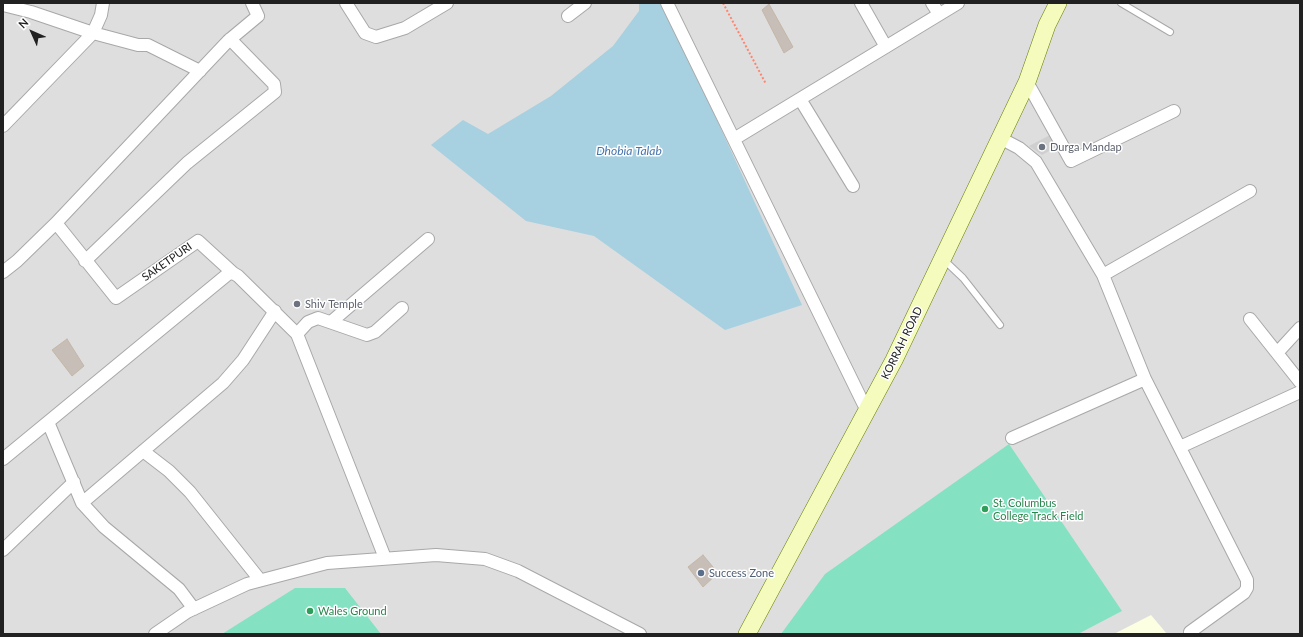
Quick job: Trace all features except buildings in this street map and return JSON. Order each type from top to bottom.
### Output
[{"type":"main road","name":"KORRAH ROAD","points":[[748,634],[894,360],[1027,82],[1047,25],[1058,3]]},
{"type":"street","points":[[3,126],[93,32],[101,15],[103,3]]},
{"type":"street","points":[[3,272],[17,261],[56,222],[230,39],[258,16],[252,3]]},
{"type":"street","points":[[346,3],[365,33],[376,38],[404,28],[447,3]]},
{"type":"street","points":[[568,16],[585,3]]},
{"type":"street","points":[[667,3],[867,411]]},
{"type":"street","points":[[861,3],[886,47]]},
{"type":"street","points":[[932,3],[939,14]]},
{"type":"street","points":[[734,139],[958,3]]},
{"type":"street","points":[[3,5],[31,7],[93,32],[138,45],[148,45],[200,70]]},
{"type":"street","points":[[56,222],[85,261],[187,163],[275,92],[274,84],[230,39]]},
{"type":"street","points":[[1027,82],[1071,161],[1174,111]]},
{"type":"street","points":[[800,99],[853,186]]},
{"type":"street","points":[[1000,138],[1019,148],[1036,162],[1103,275],[1145,379],[1247,580],[1248,585],[1244,593],[1190,632],[1191,634]]},
{"type":"street","points":[[1103,275],[1250,190]]},
{"type":"street","points":[[331,322],[428,239]]},
{"type":"street","name":"SAKETPURI","points":[[85,261],[116,298],[198,241],[233,273]]},
{"type":"street","points":[[3,459],[228,274],[233,273],[275,311],[297,334],[385,558]]},
{"type":"street","points":[[297,334],[314,318],[322,319],[367,335],[375,332],[402,308]]},
{"type":"street","points":[[82,503],[209,396],[233,372],[275,311]]},
{"type":"street","points":[[1250,319],[1300,382]]},
{"type":"street","points":[[1277,353],[1300,328]]},
{"type":"street","points":[[1012,438],[1145,379]]},
{"type":"street","points":[[1180,447],[1300,392]]},
{"type":"street","points":[[48,422],[82,503],[104,527],[179,589],[194,609]]},
{"type":"street","points":[[144,451],[169,471],[190,492],[260,580]]},
{"type":"street","points":[[3,550],[74,482]]},
{"type":"street","points":[[155,634],[194,609],[247,584],[260,580],[327,563],[436,555],[485,559],[518,571],[640,634]]},
{"type":"lane","points":[[1121,3],[1170,32]]},
{"type":"lane","points":[[943,259],[963,278],[1000,325]]},
{"type":"path","points":[[723,3],[766,84]]},
{"type":"shaded area","points":[[3,3],[1300,3],[1300,634],[3,634]]},
{"type":"shaded area","name":"Durga Mandap","points":[[1052,134],[1058,146],[1042,155],[1029,146]]},
{"type":"shaded area","points":[[1151,615],[1167,634],[1114,634]]},
{"type":"green space","name":"St. Columbus College Track Field","points":[[1009,444],[1122,611],[1078,634],[781,634],[825,574]]},
{"type":"green space","name":"Wales Ground","points":[[295,588],[345,588],[381,634],[222,634]]},
{"type":"water","name":"Dhobia Talab","points":[[639,3],[663,3],[802,305],[725,330],[594,236],[526,221],[431,145],[463,120],[488,134],[551,96],[613,46],[639,11]]},
{"type":"place","name":"Durga Mandap","points":[[1042,147]]},
{"type":"place","name":"Shiv Temple","points":[[297,304]]},
{"type":"place","name":"St. Columbus College Track Field","points":[[985,509]]},
{"type":"place","name":"Success Zone","points":[[701,573]]},
{"type":"place","name":"Wales Ground","points":[[310,611]]}]
